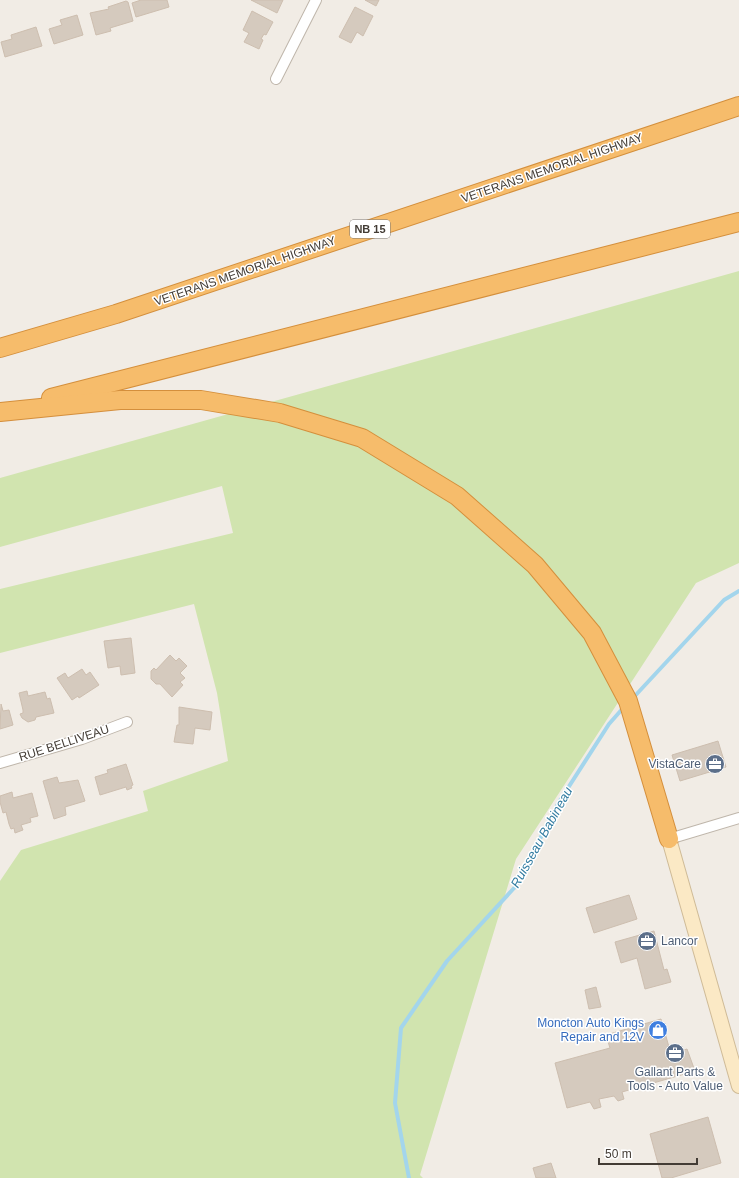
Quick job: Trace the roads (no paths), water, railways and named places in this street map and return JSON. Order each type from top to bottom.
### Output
[{"type":"highway","name":"VETERANS MEMORIAL HIGHWAY","points":[[0,348],[116,314],[739,106]]},
{"type":"highway","points":[[0,411],[739,222]]},
{"type":"highway","points":[[0,411],[120,400],[200,400],[280,413],[362,438],[457,496],[535,565],[592,633],[628,701],[669,839]]},
{"type":"main road","points":[[669,839],[739,1086]]},
{"type":"street","points":[[276,79],[316,0]]},
{"type":"street","name":"RUE BELLIVEAU","points":[[0,763],[82,739],[127,722]]},
{"type":"street","points":[[669,839],[739,818]]},
{"type":"waterway","name":"Ruisseau Babineau","points":[[633,698],[724,600],[739,591]]},
{"type":"waterway","name":"Ruisseau Babineau","points":[[409,1178],[395,1103],[401,1028],[447,961],[515,887],[559,802],[609,724],[624,707]]},
{"type":"place","name":"VistaCare","points":[[715,764]]},
{"type":"place","name":"Lancor","points":[[647,941]]},
{"type":"place","name":"Moncton Auto Kings Repair and 12V","points":[[658,1030]]},
{"type":"place","name":"Gallant Parts & Tools - Auto Value","points":[[675,1053]]}]
